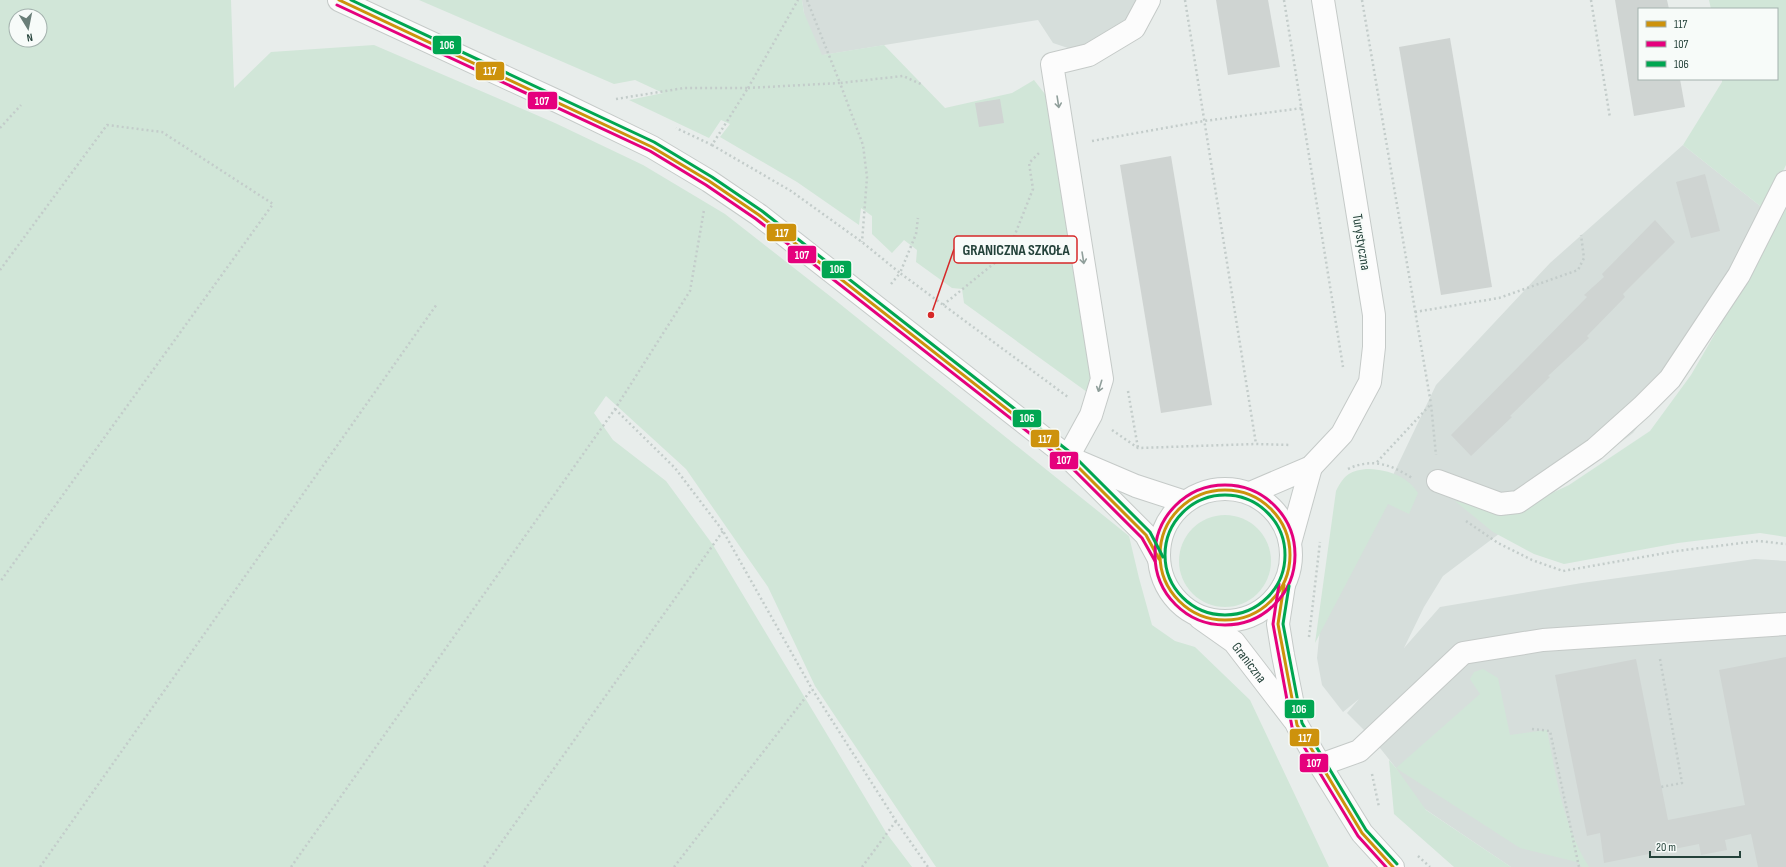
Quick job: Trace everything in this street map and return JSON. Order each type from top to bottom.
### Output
[{"type":"street","points":[[338,0],[559,102],[652,147],[709,181],[759,215],[1068,457],[1146,535],[1159,559],[1164,580],[1175,598],[1191,612],[1211,619],[1232,621],[1253,614],[1271,602],[1284,585],[1290,564],[1290,543],[1282,523],[1269,506],[1250,494],[1228,489],[1205,492],[1185,502],[1170,519],[1161,538],[1159,559]]},
{"type":"street","points":[[1068,457],[1091,415],[1102,379],[1052,64],[1089,55],[1134,28],[1148,0]]},
{"type":"street","name":"Turystyczna","points":[[1250,494],[1311,467],[1342,434],[1370,382],[1374,347],[1374,315],[1323,0]]},
{"type":"street","points":[[1438,481],[1500,504],[1518,502],[1595,449],[1642,407],[1670,379],[1739,275],[1786,182]]},
{"type":"street","points":[[1068,457],[1136,486],[1185,502]]},
{"type":"street","name":"Turystyczna","points":[[1290,543],[1311,467]]},
{"type":"street","name":"Graniczna","points":[[1284,585],[1278,624],[1297,725]]},
{"type":"street","name":"Graniczna","points":[[1191,612],[1234,642],[1297,725],[1362,833],[1393,867]]},
{"type":"street","points":[[1320,765],[1359,751],[1463,653],[1543,640],[1786,624]]},
{"type":"path","points":[[712,145],[748,88],[798,0]]},
{"type":"path","points":[[807,0],[863,146],[867,177],[862,242]]},
{"type":"path","points":[[1185,0],[1256,444]]},
{"type":"path","points":[[1284,0],[1303,108],[1345,374]]},
{"type":"path","points":[[1362,0],[1431,404],[1438,481]]},
{"type":"path","points":[[1591,0],[1610,118]]},
{"type":"path","points":[[623,102],[616,99],[684,88],[748,88],[840,83],[903,76],[923,85]]},
{"type":"path","points":[[0,128],[22,105]]},
{"type":"path","points":[[943,304],[1008,252],[1033,189],[1029,163],[1044,149],[1204,121],[1303,108]]},
{"type":"path","points":[[0,270],[107,125],[162,132],[273,204],[0,582]]},
{"type":"path","points":[[671,125],[712,145],[791,191],[862,242],[900,273],[1091,415],[1138,448],[1256,444],[1292,446],[1297,440]]},
{"type":"path","points":[[291,867],[615,409],[690,291],[709,181]]},
{"type":"path","points":[[874,306],[900,273],[916,234],[918,218]]},
{"type":"path","points":[[1415,312],[1499,298],[1578,270],[1584,258],[1582,236]]},
{"type":"path","points":[[40,867],[437,304]]},
{"type":"path","points":[[1377,462],[1431,404]]},
{"type":"path","points":[[615,409],[675,468],[723,531],[812,689],[896,821],[928,867]]},
{"type":"path","points":[[1346,470],[1358,464],[1377,462],[1414,479]]},
{"type":"path","points":[[1464,518],[1468,523],[1498,543],[1532,560],[1563,571],[1677,551],[1758,541],[1786,544]]},
{"type":"path","points":[[484,867],[723,531]]},
{"type":"path","points":[[1308,640],[1320,538]]},
{"type":"path","points":[[1655,633],[1682,783],[1661,787]]},
{"type":"path","points":[[674,867],[812,689]]},
{"type":"path","points":[[1532,729],[1550,731],[1579,867]]},
{"type":"path","points":[[1359,751],[1371,772],[1379,809]]},
{"type":"path","points":[[862,867],[896,821]]},
{"type":"path","points":[[1414,852],[1430,867]]},
{"type":"shaded area","points":[[802,0],[1137,0],[1133,16],[1097,43],[1071,49],[1053,43],[1038,20],[811,57]]},
{"type":"shaded area","points":[[1683,145],[1778,220],[1740,292],[1633,433],[1443,576],[1424,607],[1404,648],[1440,607],[1582,583],[1755,559],[1786,561],[1786,867],[1511,867],[1410,799],[1396,768],[1372,738],[1347,713],[1359,699],[1343,712],[1322,685],[1317,658],[1320,628],[1436,385],[1550,263]]},
{"type":"green space","points":[[0,0],[231,0],[234,88],[271,52],[374,45],[555,123],[643,165],[725,214],[835,300],[1129,536],[1152,625],[1175,641],[1195,647],[1250,700],[1329,867],[936,867],[815,686],[768,587],[686,469],[606,396],[594,413],[613,440],[666,481],[713,545],[887,834],[912,867],[0,867]]},
{"type":"green space","points":[[419,0],[802,0],[804,13],[822,55],[884,45],[945,108],[1012,93],[1034,80],[1048,98],[1094,370],[1087,392],[964,303],[962,289],[952,288],[916,262],[917,250],[904,240],[892,253],[872,234],[872,216],[861,208],[859,225],[797,182],[720,137],[730,124],[721,120],[709,138],[629,100],[663,93],[635,80],[614,84]]},
{"type":"green space","points":[[1709,0],[1786,0],[1786,165],[1764,209],[1683,145],[1722,80],[1778,80],[1778,8],[1711,8]]},
{"type":"green space","points":[[1786,207],[1786,537],[1760,533],[1678,543],[1564,564],[1534,554],[1493,532],[1455,501],[1501,513],[1523,509],[1569,485],[1650,431],[1691,375],[1745,282]]},
{"type":"green space","points":[[1366,469],[1381,470],[1402,477],[1418,493],[1409,514],[1388,504],[1315,643],[1336,491],[1347,475],[1355,471]]},
{"type":"green space","points":[[1225,515],[1243,518],[1258,528],[1268,543],[1271,561],[1268,579],[1258,594],[1243,604],[1225,607],[1207,604],[1192,594],[1182,579],[1179,561],[1182,543],[1192,528],[1207,518]]},
{"type":"green space","points":[[1483,669],[1498,678],[1510,735],[1547,730],[1566,817],[1572,834],[1589,867],[1582,867],[1577,862],[1520,848],[1396,768],[1480,694],[1470,679],[1474,672]]},
{"type":"green space","points":[[1389,760],[1426,810],[1511,867],[1454,867],[1394,814]]},
{"type":"building","points":[[1216,0],[1268,0],[1280,67],[1228,75]]},
{"type":"building","points":[[1615,0],[1667,0],[1669,8],[1638,8],[1638,80],[1680,80],[1685,107],[1634,116]]},
{"type":"building","points":[[1450,38],[1492,287],[1441,295],[1399,47]]},
{"type":"building","points":[[1000,99],[1004,123],[979,127],[975,103]]},
{"type":"building","points":[[1171,156],[1212,405],[1161,413],[1120,165]]},
{"type":"building","points":[[1705,174],[1720,231],[1691,238],[1676,182]]},
{"type":"building","points":[[1655,220],[1675,242],[1623,294],[1625,297],[1587,336],[1589,338],[1548,376],[1550,377],[1510,416],[1512,417],[1471,456],[1451,435],[1587,297],[1584,295],[1604,277],[1602,274]]},
{"type":"building","points":[[1786,657],[1786,867],[1758,867],[1751,834],[1725,840],[1727,850],[1701,855],[1699,844],[1604,863],[1600,833],[1587,836],[1555,675],[1636,659],[1668,820],[1745,805],[1719,670]]},
{"type":"transit line","name":"117","points":[[339,0],[652,147],[709,181],[759,215],[1068,457],[1146,535],[1159,559]]},
{"type":"transit line","name":"106","points":[[351,0],[654,142],[712,177],[762,211],[1071,453],[1150,532],[1163,557]]},
{"type":"transit line","name":"107","points":[[337,5],[650,151],[706,185],[756,219],[1065,461],[1142,538],[1155,561]]},
{"type":"transit line","name":"107","points":[[1232,485],[1252,490],[1264,496],[1275,505],[1284,516],[1290,528],[1294,541],[1295,555],[1294,569],[1290,582],[1284,594],[1275,605],[1264,614],[1252,620],[1239,624],[1218,625],[1198,620],[1186,614],[1175,605],[1166,594],[1156,569],[1155,548],[1160,528],[1166,516],[1175,505],[1186,496],[1211,486],[1232,485]]},
{"type":"transit line","name":"117","points":[[1231,490],[1244,492],[1256,497],[1267,504],[1276,513],[1288,536],[1290,555],[1286,580],[1276,597],[1267,606],[1244,618],[1219,620],[1206,618],[1194,613],[1183,606],[1174,597],[1162,574],[1160,549],[1162,536],[1167,524],[1174,513],[1183,504],[1206,492],[1231,490]]},
{"type":"transit line","name":"106","points":[[1225,495],[1248,499],[1268,512],[1281,532],[1285,555],[1281,578],[1268,598],[1248,611],[1225,615],[1202,611],[1182,598],[1169,578],[1165,555],[1169,532],[1182,512],[1202,499],[1225,495]]},
{"type":"transit line","name":"107","points":[[1279,584],[1273,624],[1292,727],[1358,836],[1386,867]]},
{"type":"transit line","name":"117","points":[[1284,585],[1278,624],[1297,725],[1362,833],[1393,867]]},
{"type":"transit line","name":"106","points":[[1289,586],[1283,624],[1302,723],[1366,830],[1397,864]]},
{"type":"place","name":"GRANICZNA SZKOŁA","points":[[931,315]]}]
